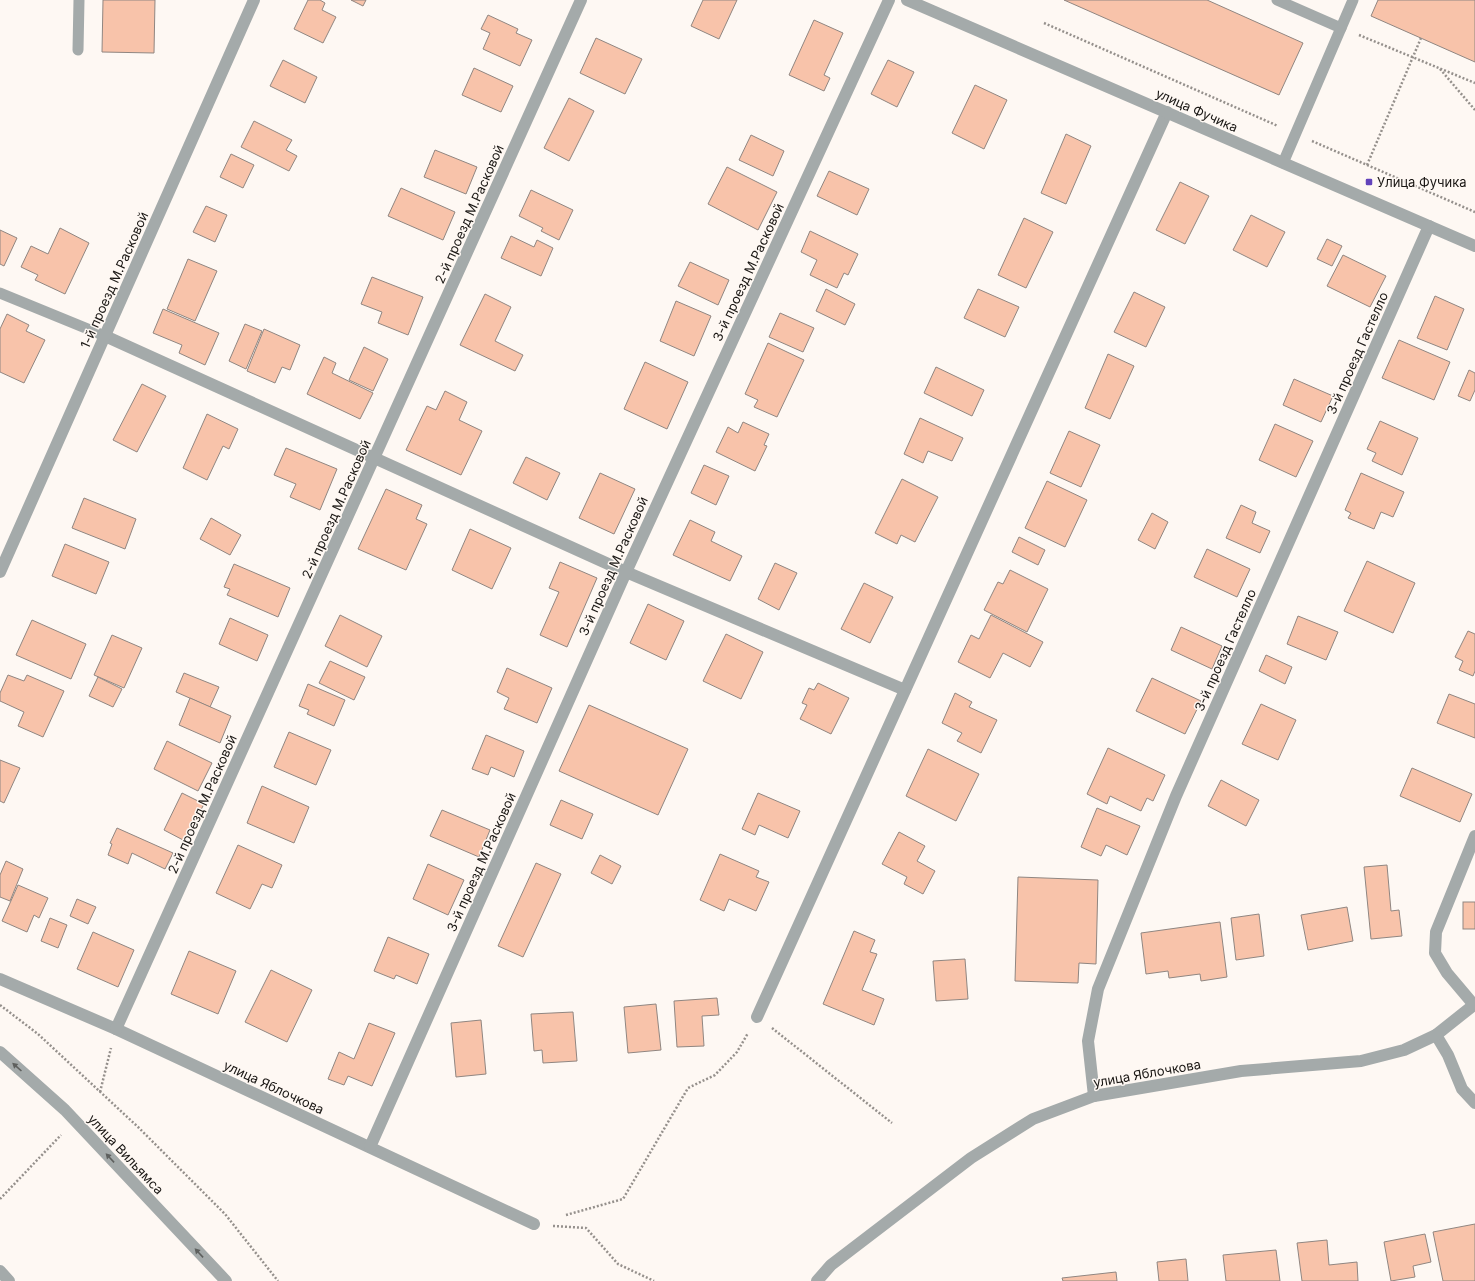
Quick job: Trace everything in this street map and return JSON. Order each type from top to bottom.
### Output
[{"type":"street","name":"1-й проезд М.Расковой","points":[[0,572],[254,0]]},
{"type":"street","name":"2-й проезд М.Расковой","points":[[116,1029],[581,0]]},
{"type":"street","name":"3-й проезд М.Расковой","points":[[370,1147],[626,572],[889,0]]},
{"type":"street","name":"улица Фучика","points":[[907,0],[1475,246]]},
{"type":"street","points":[[757,1017],[1167,112]]},
{"type":"street","name":"3-й проезд Гастелло","points":[[1094,1096],[1088,1040],[1098,989],[1176,796],[1429,226]]},
{"type":"street","points":[[105,336],[626,572],[905,690]]},
{"type":"street","points":[[1475,836],[1436,932],[1435,953],[1447,973],[1475,1004]]},
{"type":"street","name":"улица Яблочкова","points":[[0,979],[116,1029],[534,1224]]},
{"type":"street","name":"улица Яблочкова","points":[[818,1281],[831,1265],[971,1158],[1033,1119],[1094,1096],[1241,1071],[1361,1061],[1404,1050],[1436,1035],[1475,1004]]},
{"type":"street","points":[[1436,1035],[1448,1055],[1462,1089],[1475,1103]]},
{"type":"street","name":"улица Вильямса","points":[[0,1052],[65,1110],[226,1281]]},
{"type":"street","points":[[0,1271],[10,1281]]},
{"type":"lane","points":[[78,50],[80,0]]},
{"type":"lane","points":[[1277,0],[1341,28]]},
{"type":"lane","points":[[1283,163],[1353,0]]},
{"type":"lane","points":[[0,293],[105,336]]},
{"type":"path","points":[[1044,24],[1475,212]]},
{"type":"path","points":[[1341,28],[1413,56],[1475,83]]},
{"type":"path","points":[[1367,165],[1421,38]]},
{"type":"path","points":[[1440,68],[1475,110]]},
{"type":"path","points":[[0,1005],[38,1034],[138,1127],[225,1214],[278,1281]]},
{"type":"path","points":[[566,1215],[623,1200],[688,1088],[715,1075],[737,1052],[757,1017],[892,1123]]},
{"type":"path","points":[[100,1092],[116,1029]]},
{"type":"path","points":[[0,1199],[61,1135]]},
{"type":"path","points":[[534,1224],[586,1228],[618,1264],[654,1281]]},
{"type":"building","points":[[103,0],[155,0],[154,53],[102,52]]},
{"type":"building","points":[[308,0],[320,0],[325,3],[322,10],[336,17],[323,43],[294,29]]},
{"type":"building","points":[[351,0],[366,0],[363,6]]},
{"type":"building","points":[[703,0],[737,0],[719,39],[691,26]]},
{"type":"building","points":[[1064,0],[1207,0],[1303,43],[1279,95]]},
{"type":"building","points":[[1378,0],[1475,0],[1475,62],[1371,16]]},
{"type":"building","points":[[488,15],[518,29],[516,33],[532,40],[520,66],[483,49],[490,33],[481,29]]},
{"type":"building","points":[[814,20],[843,33],[824,75],[830,78],[824,91],[789,75]]},
{"type":"building","points":[[596,38],[642,59],[625,94],[580,73]]},
{"type":"building","points":[[283,60],[317,77],[305,103],[270,86]]},
{"type":"building","points":[[888,60],[914,72],[897,107],[871,94]]},
{"type":"building","points":[[474,68],[513,86],[501,112],[462,95]]},
{"type":"building","points":[[975,85],[1007,100],[984,149],[952,133]]},
{"type":"building","points":[[569,98],[594,111],[569,161],[544,148]]},
{"type":"building","points":[[254,121],[292,140],[286,150],[297,156],[289,171],[241,147]]},
{"type":"building","points":[[1066,134],[1091,146],[1066,204],[1041,193]]},
{"type":"building","points":[[751,135],[784,151],[773,176],[739,160]]},
{"type":"building","points":[[435,150],[477,167],[466,194],[424,177]]},
{"type":"building","points":[[231,154],[254,165],[243,188],[220,177]]},
{"type":"building","points":[[727,167],[777,192],[758,230],[708,204]]},
{"type":"building","points":[[829,171],[869,189],[857,215],[817,196]]},
{"type":"building","points":[[1180,182],[1209,196],[1185,244],[1156,230]]},
{"type":"building","points":[[401,188],[455,212],[443,240],[388,216]]},
{"type":"building","points":[[531,190],[573,210],[559,240],[541,231],[543,228],[519,216]]},
{"type":"building","points":[[206,206],[227,215],[215,242],[193,232]]},
{"type":"building","points":[[1251,215],[1285,232],[1267,267],[1233,250]]},
{"type":"building","points":[[1024,218],[1053,232],[1026,288],[998,275]]},
{"type":"building","points":[[60,228],[89,243],[65,294],[35,280],[38,275],[21,267],[31,246],[48,254]]},
{"type":"building","points":[[0,230],[17,238],[4,266],[0,264]]},
{"type":"building","points":[[810,231],[858,254],[848,275],[844,273],[837,288],[810,275],[817,260],[801,252]]},
{"type":"building","points":[[511,236],[534,247],[537,240],[553,248],[541,276],[501,258]]},
{"type":"building","points":[[1327,239],[1342,246],[1332,266],[1317,259]]},
{"type":"building","points":[[1343,255],[1386,276],[1370,307],[1327,286]]},
{"type":"building","points":[[188,259],[217,271],[195,321],[167,309]]},
{"type":"building","points":[[690,262],[729,280],[718,305],[678,286]]},
{"type":"building","points":[[372,277],[423,297],[408,335],[378,323],[382,312],[361,304]]},
{"type":"building","points":[[826,289],[855,304],[845,325],[816,311]]},
{"type":"building","points":[[978,289],[1019,307],[1005,337],[964,318]]},
{"type":"building","points":[[1134,292],[1165,307],[1146,347],[1114,332]]},
{"type":"building","points":[[485,294],[511,307],[495,341],[523,355],[515,371],[460,345]]},
{"type":"building","points":[[1435,296],[1464,309],[1447,350],[1417,338]]},
{"type":"building","points":[[676,301],[711,316],[694,356],[660,341]]},
{"type":"building","points":[[163,309],[219,333],[205,365],[179,353],[182,345],[153,333]]},
{"type":"building","points":[[780,313],[814,328],[803,352],[769,337]]},
{"type":"building","points":[[7,314],[29,325],[26,331],[45,340],[24,383],[0,372],[0,329]]},
{"type":"building","points":[[245,324],[262,331],[246,369],[229,361]]},
{"type":"building","points":[[264,329],[300,345],[290,370],[282,367],[275,383],[247,371]]},
{"type":"building","points":[[1399,340],[1450,362],[1434,400],[1382,378]]},
{"type":"building","points":[[768,343],[804,360],[777,417],[754,407],[758,400],[745,394]]},
{"type":"building","points":[[364,347],[388,359],[373,391],[349,380]]},
{"type":"building","points":[[1108,354],[1134,366],[1110,419],[1085,408]]},
{"type":"building","points":[[324,357],[336,363],[332,373],[373,393],[360,419],[307,394]]},
{"type":"building","points":[[645,362],[688,382],[667,429],[624,409]]},
{"type":"building","points":[[936,367],[984,390],[972,416],[924,393]]},
{"type":"building","points":[[1469,370],[1475,373],[1475,390],[1470,401],[1458,396]]},
{"type":"building","points":[[1294,379],[1333,396],[1321,422],[1283,405]]},
{"type":"building","points":[[142,384],[166,396],[137,452],[113,440]]},
{"type":"building","points":[[445,391],[467,402],[459,420],[482,431],[461,475],[406,450],[427,406],[436,410]]},
{"type":"building","points":[[207,414],[238,429],[229,449],[223,446],[207,480],[183,468]]},
{"type":"building","points":[[920,418],[963,438],[952,461],[928,451],[923,463],[904,454]]},
{"type":"building","points":[[1380,421],[1418,438],[1402,475],[1372,461],[1376,453],[1367,449]]},
{"type":"building","points":[[743,422],[769,434],[764,445],[767,446],[755,471],[716,452],[728,427],[738,433]]},
{"type":"building","points":[[1275,424],[1313,441],[1296,477],[1259,460]]},
{"type":"building","points":[[1069,431],[1100,445],[1081,487],[1050,473]]},
{"type":"building","points":[[286,448],[337,469],[320,510],[290,497],[296,484],[274,475]]},
{"type":"building","points":[[526,457],[560,473],[547,500],[513,483]]},
{"type":"building","points":[[704,465],[729,476],[716,505],[691,493]]},
{"type":"building","points":[[600,473],[635,489],[614,534],[579,518]]},
{"type":"building","points":[[1361,473],[1404,492],[1393,517],[1381,512],[1374,529],[1348,518],[1351,513],[1345,510]]},
{"type":"building","points":[[902,479],[938,497],[915,542],[901,535],[897,544],[875,533]]},
{"type":"building","points":[[1047,481],[1087,500],[1065,547],[1025,528]]},
{"type":"building","points":[[386,489],[422,505],[416,519],[427,524],[406,570],[358,549]]},
{"type":"building","points":[[84,498],[136,519],[125,549],[72,528]]},
{"type":"building","points":[[1241,505],[1256,512],[1252,523],[1270,531],[1260,553],[1226,538]]},
{"type":"building","points":[[1152,513],[1168,522],[1155,549],[1138,540]]},
{"type":"building","points":[[211,518],[241,535],[230,555],[200,539]]},
{"type":"building","points":[[690,520],[715,532],[711,541],[742,556],[730,581],[673,555]]},
{"type":"building","points":[[470,529],[511,548],[492,589],[452,570]]},
{"type":"building","points":[[1019,537],[1045,550],[1038,565],[1012,552]]},
{"type":"building","points":[[65,544],[109,562],[96,594],[52,576]]},
{"type":"building","points":[[1207,549],[1250,569],[1237,597],[1194,577]]},
{"type":"building","points":[[1367,561],[1415,583],[1393,633],[1344,611]]},
{"type":"building","points":[[560,562],[597,578],[567,647],[540,635],[559,592],[549,588]]},
{"type":"building","points":[[775,563],[797,573],[779,610],[758,599]]},
{"type":"building","points":[[234,564],[290,588],[278,617],[227,595],[230,589],[224,587]]},
{"type":"building","points":[[1010,570],[1048,589],[1027,632],[984,610],[998,582],[1003,584]]},
{"type":"building","points":[[864,583],[893,597],[870,643],[841,629]]},
{"type":"building","points":[[648,604],[684,621],[666,660],[630,643]]},
{"type":"building","points":[[340,615],[382,636],[367,667],[325,646]]},
{"type":"building","points":[[991,615],[1043,642],[1030,667],[1003,653],[990,678],[958,662],[971,635],[979,639]]},
{"type":"building","points":[[1298,616],[1338,632],[1326,660],[1287,644]]},
{"type":"building","points":[[230,618],[268,635],[257,661],[219,644]]},
{"type":"building","points":[[32,620],[86,644],[71,679],[16,655]]},
{"type":"building","points":[[1181,627],[1222,646],[1212,669],[1171,650]]},
{"type":"building","points":[[1468,631],[1475,634],[1475,671],[1473,676],[1459,670],[1463,661],[1455,657]]},
{"type":"building","points":[[726,634],[763,652],[741,699],[703,681]]},
{"type":"building","points":[[112,635],[142,648],[124,688],[94,675]]},
{"type":"building","points":[[1266,655],[1292,667],[1285,684],[1259,671]]},
{"type":"building","points":[[330,661],[365,677],[354,700],[319,683]]},
{"type":"building","points":[[507,668],[552,688],[537,723],[504,709],[509,698],[497,692]]},
{"type":"building","points":[[184,673],[219,687],[210,707],[176,692]]},
{"type":"building","points":[[8,675],[24,681],[27,675],[64,691],[43,737],[18,726],[24,712],[0,701],[0,693]]},
{"type":"building","points":[[98,677],[122,689],[113,707],[89,696]]},
{"type":"building","points":[[1152,678],[1201,701],[1185,734],[1136,711]]},
{"type":"building","points":[[818,683],[849,698],[831,734],[800,719],[807,705],[802,703],[809,688],[814,690]]},
{"type":"building","points":[[308,684],[345,700],[334,726],[307,714],[309,710],[299,706]]},
{"type":"building","points":[[955,693],[972,702],[969,707],[997,720],[981,753],[957,741],[962,733],[942,723]]},
{"type":"building","points":[[1449,694],[1475,704],[1475,738],[1437,723]]},
{"type":"building","points":[[190,698],[231,716],[220,743],[179,725]]},
{"type":"building","points":[[1261,704],[1296,720],[1278,760],[1242,744]]},
{"type":"building","points":[[589,705],[688,749],[658,815],[559,771]]},
{"type":"building","points":[[289,732],[331,750],[316,785],[274,767]]},
{"type":"building","points":[[486,735],[524,751],[514,777],[491,767],[488,775],[472,769]]},
{"type":"building","points":[[167,741],[212,763],[198,791],[154,769]]},
{"type":"building","points":[[1108,748],[1165,775],[1153,801],[1147,798],[1141,811],[1110,796],[1107,804],[1087,794]]},
{"type":"building","points":[[928,749],[979,774],[956,821],[906,796]]},
{"type":"building","points":[[0,760],[20,768],[4,803],[0,801]]},
{"type":"building","points":[[1412,768],[1472,794],[1460,822],[1400,796]]},
{"type":"building","points":[[1221,780],[1259,800],[1246,826],[1208,806]]},
{"type":"building","points":[[262,786],[309,807],[294,843],[247,823]]},
{"type":"building","points":[[182,793],[204,804],[185,841],[164,830]]},
{"type":"building","points":[[758,793],[800,811],[788,838],[759,825],[755,835],[742,829]]},
{"type":"building","points":[[561,800],[593,814],[582,839],[550,825]]},
{"type":"building","points":[[1097,808],[1140,826],[1127,855],[1106,845],[1101,856],[1081,847]]},
{"type":"building","points":[[442,810],[490,830],[479,857],[430,836]]},
{"type":"building","points":[[117,828],[173,853],[165,869],[132,853],[128,864],[108,855],[112,844],[110,843]]},
{"type":"building","points":[[899,832],[925,846],[917,861],[935,871],[923,894],[904,884],[907,877],[882,864]]},
{"type":"building","points":[[238,845],[282,865],[272,888],[262,884],[250,909],[216,893]]},
{"type":"building","points":[[720,854],[759,871],[756,877],[769,882],[756,911],[729,899],[724,911],[700,900]]},
{"type":"building","points":[[600,855],[621,866],[612,884],[591,873]]},
{"type":"building","points":[[6,861],[23,869],[10,901],[0,897],[0,875]]},
{"type":"building","points":[[536,863],[561,874],[523,957],[498,946]]},
{"type":"building","points":[[428,864],[464,880],[448,915],[413,899]]},
{"type":"building","points":[[1387,865],[1391,911],[1399,910],[1402,936],[1371,939],[1364,867]]},
{"type":"building","points":[[1018,877],[1098,880],[1096,964],[1079,963],[1078,983],[1015,981]]},
{"type":"building","points":[[18,885],[48,898],[39,918],[34,915],[27,932],[2,921]]},
{"type":"building","points":[[77,899],[96,907],[88,924],[70,916]]},
{"type":"building","points":[[1463,902],[1475,902],[1475,929],[1463,929]]},
{"type":"building","points":[[1347,907],[1353,941],[1308,950],[1301,915]]},
{"type":"building","points":[[1259,914],[1264,956],[1236,960],[1231,918]]},
{"type":"building","points":[[50,918],[67,925],[58,948],[41,941]]},
{"type":"building","points":[[1220,922],[1227,977],[1201,981],[1200,974],[1169,978],[1168,971],[1146,974],[1141,933]]},
{"type":"building","points":[[854,931],[875,940],[870,952],[877,954],[862,990],[884,999],[874,1025],[823,1004]]},
{"type":"building","points":[[93,932],[134,950],[118,987],[77,969]]},
{"type":"building","points":[[388,937],[429,954],[417,984],[396,975],[394,979],[374,971]]},
{"type":"building","points":[[189,951],[236,971],[218,1014],[171,994]]},
{"type":"building","points":[[965,959],[968,999],[936,1001],[933,961]]},
{"type":"building","points":[[271,970],[312,990],[287,1042],[245,1022]]},
{"type":"building","points":[[717,998],[719,1015],[702,1016],[704,1046],[677,1047],[674,1001]]},
{"type":"building","points":[[656,1004],[661,1050],[628,1053],[624,1007]]},
{"type":"building","points":[[573,1012],[577,1061],[543,1063],[542,1050],[534,1051],[531,1014]]},
{"type":"building","points":[[481,1020],[486,1074],[456,1077],[451,1023]]},
{"type":"building","points":[[369,1023],[395,1033],[372,1086],[348,1076],[344,1085],[328,1079],[339,1052],[354,1059]]},
{"type":"building","points":[[1475,1224],[1475,1281],[1443,1281],[1433,1232]]},
{"type":"building","points":[[1425,1234],[1431,1262],[1413,1266],[1415,1277],[1391,1281],[1384,1242]]},
{"type":"building","points":[[1327,1240],[1329,1265],[1357,1262],[1358,1281],[1302,1281],[1297,1243]]},
{"type":"building","points":[[1276,1250],[1280,1281],[1226,1281],[1223,1255]]},
{"type":"building","points":[[1186,1259],[1188,1281],[1159,1281],[1157,1262]]},
{"type":"building","points":[[1116,1272],[1117,1281],[1063,1281],[1062,1278]]},
{"type":"place","name":"Улица Фучика","points":[[1369,182]]}]
